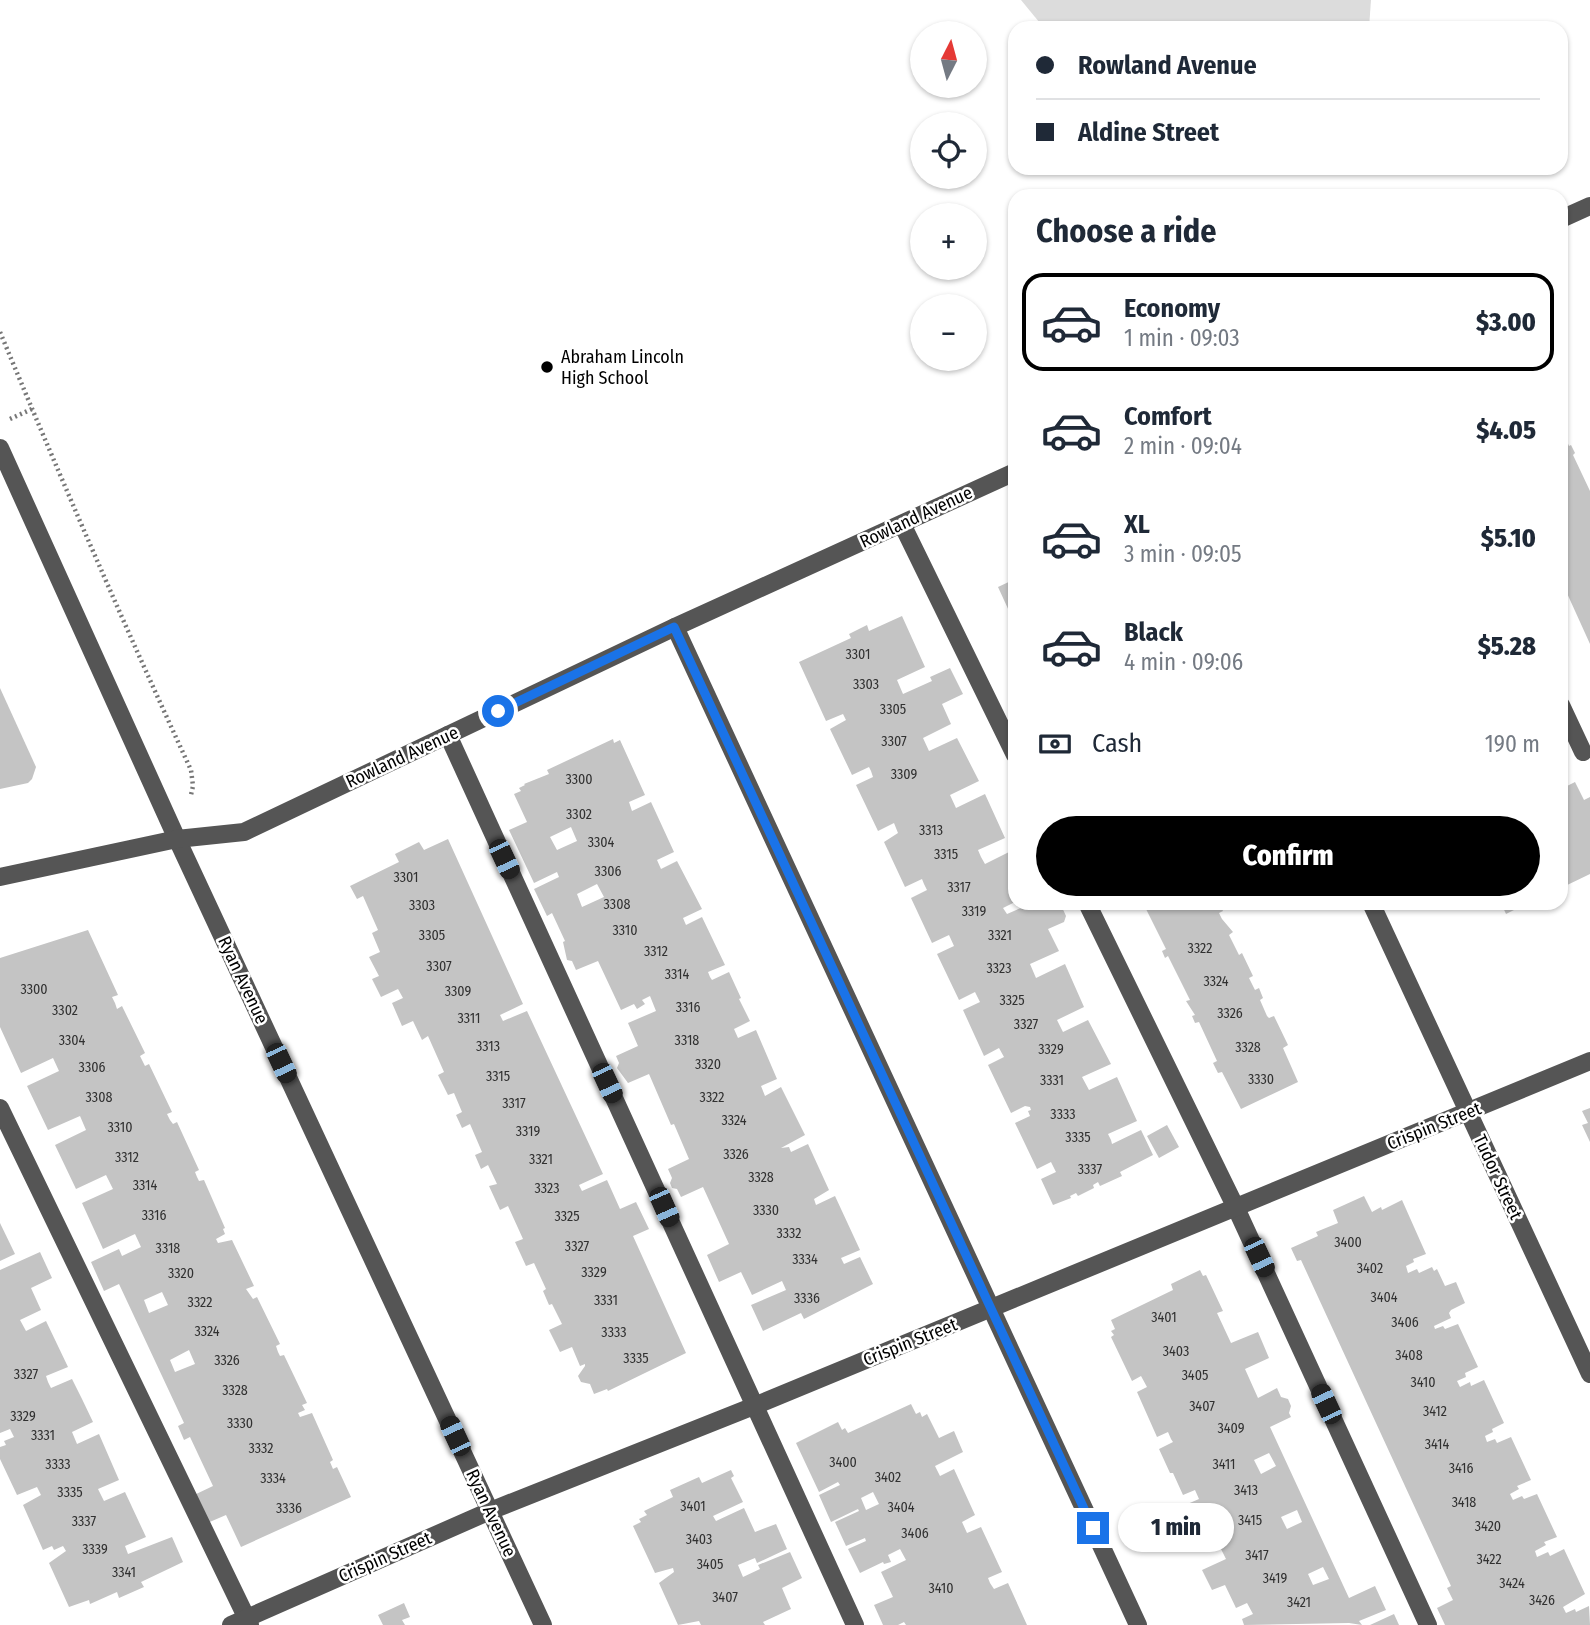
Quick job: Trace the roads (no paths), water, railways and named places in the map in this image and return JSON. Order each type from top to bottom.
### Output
[{"type":"street","points":[[1568,216],[1590,205]]},
{"type":"street","name":"Ryan Avenue","points":[[0,447],[177,839],[543,1625]]},
{"type":"street","name":"Rowland Avenue","points":[[0,877],[177,839],[244,832],[674,627],[1008,475]]},
{"type":"street","points":[[902,524],[1008,741]]},
{"type":"street","points":[[674,627],[1138,1625]]},
{"type":"street","points":[[1568,720],[1583,752]]},
{"type":"street","points":[[448,735],[855,1625]]},
{"type":"street","points":[[1090,910],[1236,1208],[1429,1625]]},
{"type":"street","name":"Tudor Street","points":[[1374,910],[1590,1374]]},
{"type":"street","name":"Crispin Street","points":[[231,1625],[249,1621],[490,1511],[754,1406],[1590,1061]]},
{"type":"street","points":[[0,1108],[249,1621]]},
{"type":"place","name":"Abraham Lincoln High School","points":[[547,367]]}]
